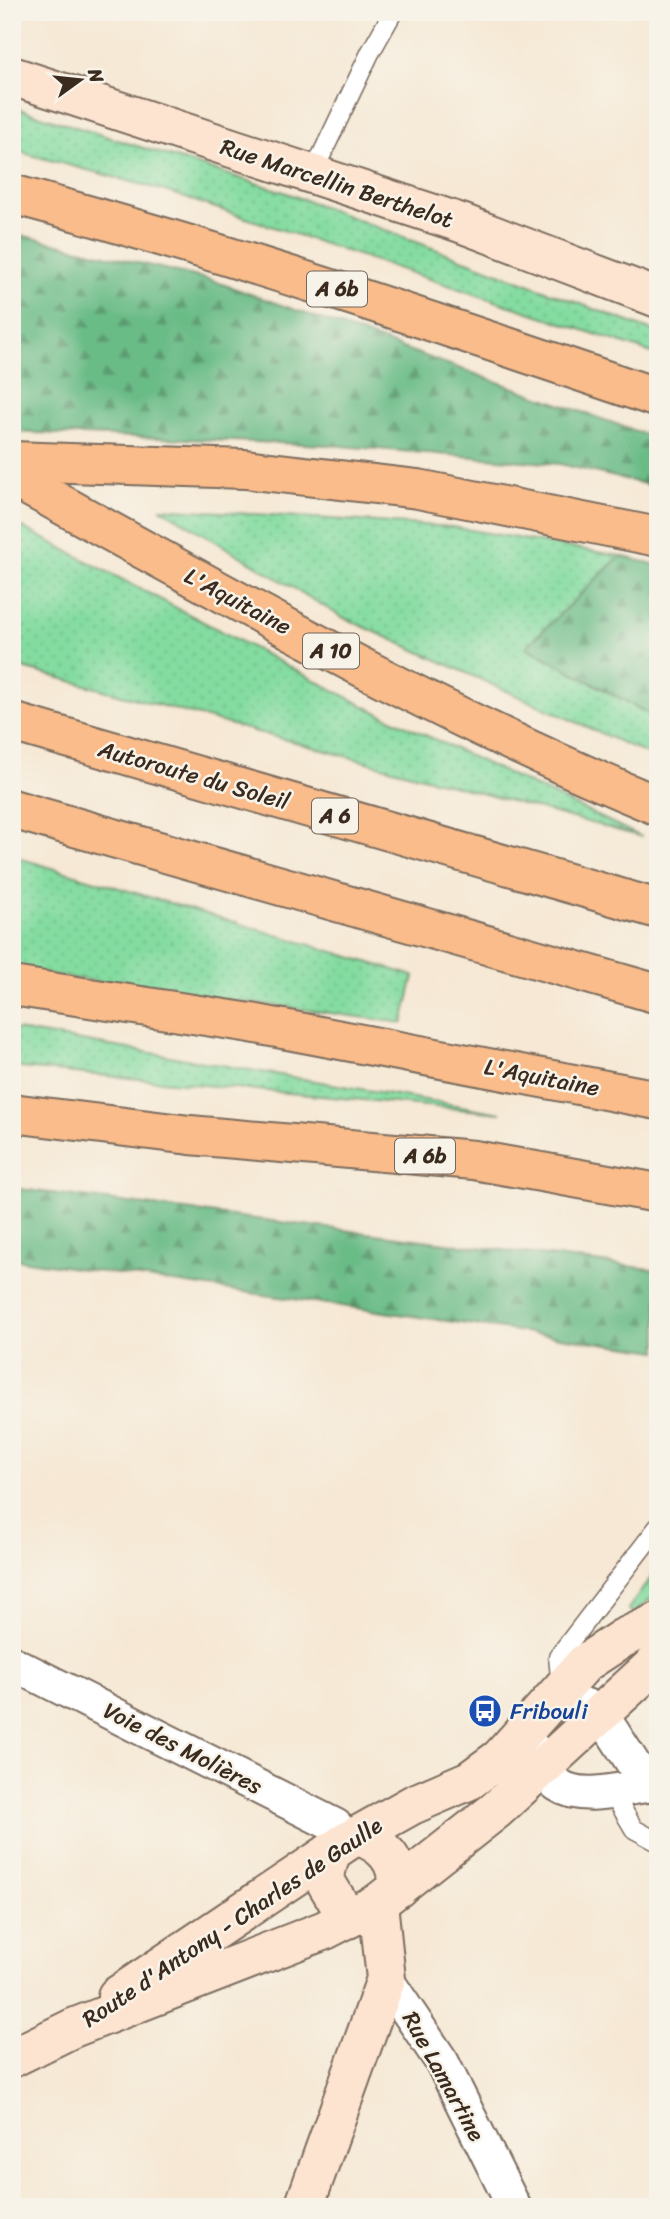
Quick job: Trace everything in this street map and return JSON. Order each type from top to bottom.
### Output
[{"type":"highway","name":"A 6b","points":[[12,194],[151,232],[369,299],[658,398]]},
{"type":"highway","points":[[12,461],[245,469],[418,489],[658,537]]},
{"type":"highway","name":"L'Aquitaine","points":[[12,477],[410,693],[553,763],[658,806]]},
{"type":"highway","name":"Autoroute du Soleil","points":[[12,722],[658,909]]},
{"type":"highway","points":[[12,808],[658,994]]},
{"type":"highway","name":"L'Aquitaine","points":[[12,986],[264,1026],[658,1100]]},
{"type":"highway","name":"A 6b","points":[[12,1114],[190,1135],[474,1160],[658,1194]]},
{"type":"street","name":"Rue Marcellin Berthelot","points":[[12,76],[461,223],[658,298]]},
{"type":"street","name":"Route d'Antony - Charles de Gaulle","points":[[73,2028],[345,1843],[412,1805],[470,1780],[500,1758],[585,1663],[624,1638],[658,1622]]},
{"type":"street","name":"Route d'Antony - Charles de Gaulle","points":[[12,2058],[73,2028],[226,1971],[375,1903],[544,1768],[658,1661]]},
{"type":"street","name":"Voie des Molières","points":[[12,1663],[336,1826],[345,1843]]},
{"type":"street","points":[[524,1732],[544,1768],[558,1785],[581,1794],[652,1785],[601,1714],[590,1706],[554,1695]]},
{"type":"street","points":[[345,1843],[324,1880],[375,1903]]},
{"type":"street","name":"Rue Lamartine","points":[[345,1843],[381,1845],[397,1867],[375,1903],[386,1979],[442,2062],[514,2207]]},
{"type":"street","points":[[304,2207],[386,1979]]},
{"type":"lane","points":[[312,175],[370,53],[393,12]]},
{"type":"lane","points":[[554,1695],[558,1657],[658,1527]]},
{"type":"lane","points":[[611,1790],[634,1829],[658,1842]]},
{"type":"green space","points":[[12,107],[281,191],[658,333],[658,355],[162,190],[12,150]]},
{"type":"green space","points":[[12,233],[211,280],[658,439],[658,487],[560,464],[328,445],[12,432]]},
{"type":"green space","points":[[160,508],[453,527],[620,556],[526,647],[658,719],[658,759],[342,617]]},
{"type":"green space","points":[[12,522],[364,706],[642,837],[12,665]]},
{"type":"green space","points":[[620,556],[658,565],[658,719],[526,647]]},
{"type":"green space","points":[[12,856],[414,976],[403,1023],[12,970]]},
{"type":"green space","points":[[12,1029],[501,1113],[12,1067]]},
{"type":"green space","points":[[12,1188],[658,1270],[658,1351],[12,1259]]},
{"type":"green space","points":[[658,1568],[658,1594],[633,1613],[628,1609]]},
{"type":"place","name":"Fribouli","points":[[485,1711]]}]
